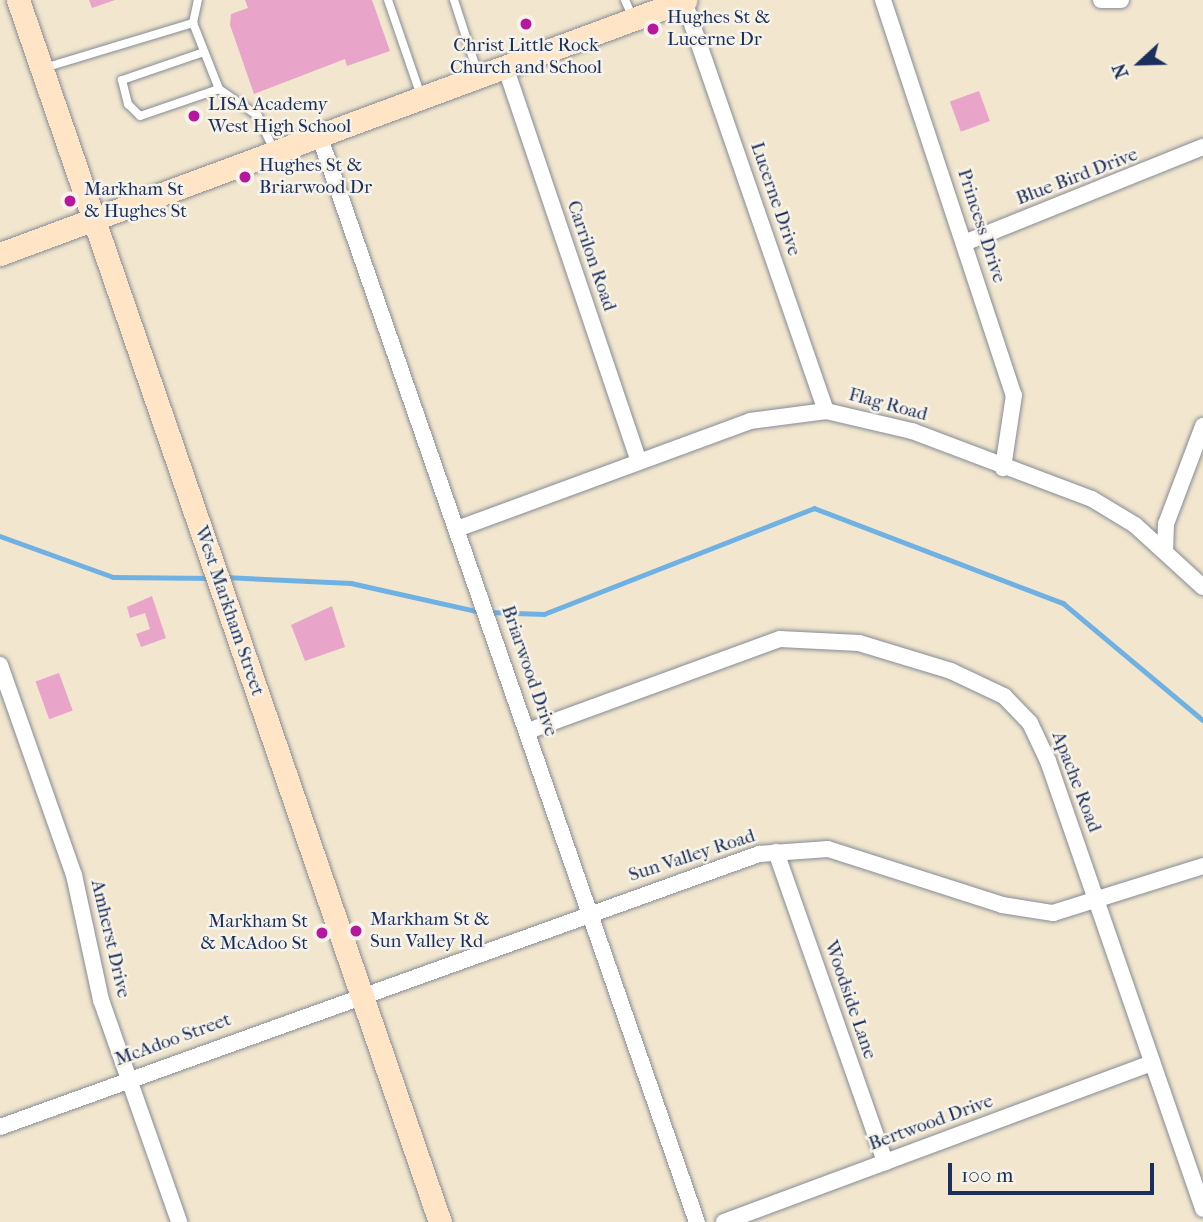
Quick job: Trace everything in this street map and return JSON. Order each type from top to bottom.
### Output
[{"type":"main road","name":"West Markham Street","points":[[18,0],[440,1222]]},
{"type":"main road","points":[[0,254],[505,66],[629,10],[684,0]]},
{"type":"street","name":"Lucerne Drive","points":[[684,0],[826,411]]},
{"type":"street","name":"Princess Drive","points":[[883,0],[1014,395],[1003,468]]},
{"type":"street","points":[[1101,0],[1121,0]]},
{"type":"street","name":"Carrilon Road","points":[[505,66],[638,460]]},
{"type":"street","name":"Briarwood Drive","points":[[319,135],[697,1222]]},
{"type":"street","name":"Blue Bird Drive","points":[[964,243],[1203,147]]},
{"type":"street","name":"Flag Road","points":[[457,528],[750,421],[826,411],[912,431],[1003,468],[1093,499],[1166,552],[1203,587]]},
{"type":"street","points":[[1166,552],[1166,524],[1203,426]]},
{"type":"street","name":"Apache Road","points":[[528,731],[780,639],[834,639],[884,650],[988,686],[1018,708],[1048,761],[1203,1209]]},
{"type":"street","name":"Amherst Drive","points":[[0,665],[74,875],[93,971],[179,1222]]},
{"type":"street","name":"Sun Valley Road","points":[[361,994],[738,859],[776,852],[853,855],[1023,910],[1054,912],[1099,903],[1203,866]]},
{"type":"street","name":"Woodside Lane","points":[[776,852],[885,1162]]},
{"type":"street","name":"McAdoo Street","points":[[0,1127],[361,994]]},
{"type":"street","name":"Bertwood Drive","points":[[724,1222],[1152,1063]]},
{"type":"lane","points":[[198,0],[193,23],[219,89],[258,116],[274,151]]},
{"type":"lane","points":[[388,0],[421,96]]},
{"type":"lane","points":[[454,0],[478,76]]},
{"type":"lane","points":[[41,69],[193,23]]},
{"type":"lane","points":[[204,52],[122,80],[128,104],[140,116],[219,89]]},
{"type":"building","points":[[89,0],[115,0],[92,8]]},
{"type":"building","points":[[245,0],[372,0],[390,51],[347,66],[345,59],[254,94],[230,25],[231,14],[248,8]]},
{"type":"building","points":[[979,91],[990,121],[961,132],[950,102]]},
{"type":"building","points":[[152,596],[166,638],[141,647],[136,634],[150,629],[145,613],[130,618],[127,607]]},
{"type":"building","points":[[332,606],[345,647],[305,661],[291,625]]},
{"type":"building","points":[[59,673],[73,711],[49,719],[36,682]]},
{"type":"waterway","points":[[489,612],[544,614],[814,508],[1063,603],[1203,720]]},
{"type":"waterway","points":[[0,536],[113,577],[212,578]]},
{"type":"waterway","points":[[224,577],[351,583],[481,612]]},
{"type":"place","name":"Christ Little Rock Church and School","points":[[526,24]]},
{"type":"place","name":"Hughes St & Lucerne Dr","points":[[653,29]]},
{"type":"place","name":"LISA Academy West High School","points":[[194,116]]},
{"type":"place","name":"Hughes St & Briarwood Dr","points":[[245,177]]},
{"type":"place","name":"Markham St & Hughes St","points":[[70,201]]},
{"type":"place","name":"Markham St & Sun Valley Rd","points":[[356,931]]},
{"type":"place","name":"Markham St & McAdoo St","points":[[322,933]]}]
